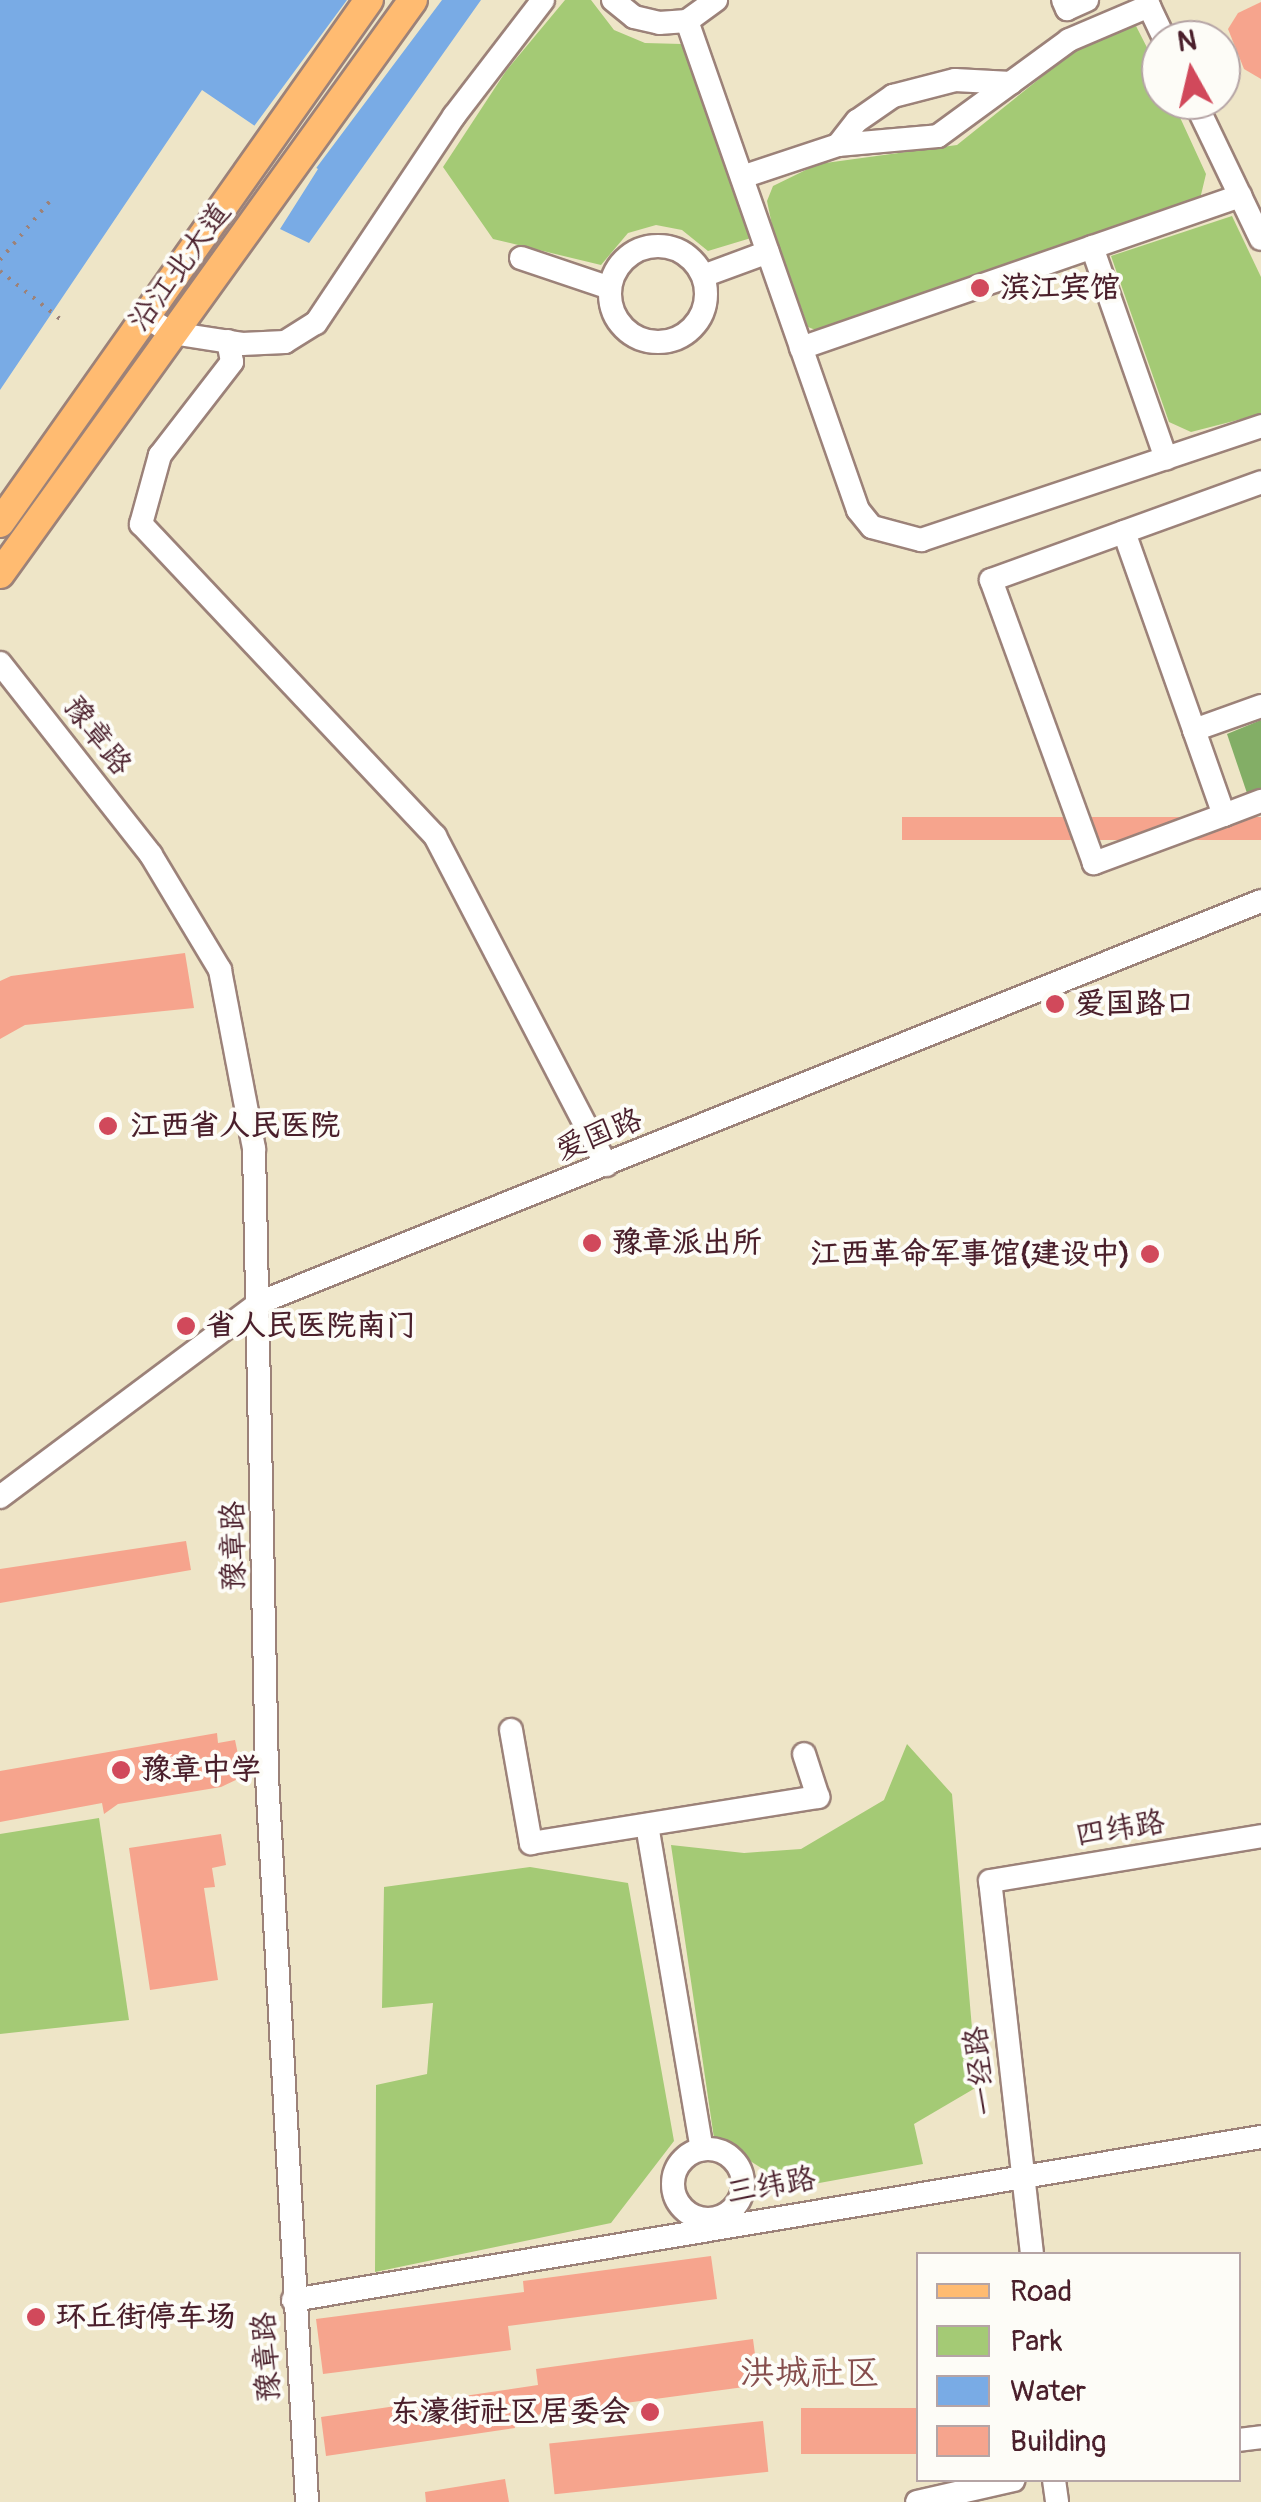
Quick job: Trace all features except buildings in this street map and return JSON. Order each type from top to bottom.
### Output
[{"type":"main road","name":"沿江北大道","points":[[0,523],[369,0]]},
{"type":"main road","name":"沿江北大道","points":[[0,574],[413,0]]},
{"type":"street","points":[[146,317],[172,333],[228,342],[286,342],[316,324],[454,116],[542,0]]},
{"type":"street","points":[[614,0],[634,17],[687,21],[716,0]]},
{"type":"street","points":[[1062,0],[1067,9],[1087,0]]},
{"type":"street","points":[[742,177],[838,146],[938,136],[1069,40],[1147,3]]},
{"type":"street","points":[[687,21],[858,510],[872,527],[920,540],[1166,458],[1259,433]]},
{"type":"street","points":[[838,146],[857,121],[894,96],[974,78],[1011,84]]},
{"type":"street","points":[[1204,120],[1261,239]]},
{"type":"street","points":[[802,348],[1240,196]]},
{"type":"street","points":[[653,246],[682,252],[703,276],[705,306],[698,320],[673,340],[641,340],[616,319],[610,288],[624,259],[653,246]]},
{"type":"street","points":[[1092,247],[1166,458]]},
{"type":"street","points":[[703,276],[768,252]]},
{"type":"street","points":[[521,258],[610,288]]},
{"type":"street","points":[[228,342],[232,362],[160,455],[141,524],[435,836],[606,1165]]},
{"type":"street","points":[[1261,482],[991,580],[1094,863],[1261,802]]},
{"type":"street","points":[[1124,532],[1224,816]]},
{"type":"street","name":"豫章路","points":[[0,662],[151,855],[220,970],[254,1149],[261,1302],[266,1777],[292,2300],[307,2502]]},
{"type":"street","points":[[1194,730],[1261,706]]},
{"type":"street","name":"爱国路","points":[[0,1496],[261,1302],[1261,901]]},
{"type":"street","points":[[511,1730],[531,1843],[818,1798],[804,1754]]},
{"type":"street","points":[[647,1825],[702,2149]]},
{"type":"street","name":"四纬路","points":[[990,1881],[1261,1836]]},
{"type":"street","name":"一经路","points":[[990,1881],[1032,2252]]},
{"type":"street","name":"三纬路","points":[[292,2300],[715,2222],[1261,2137]]},
{"type":"street","points":[[702,2149],[735,2162],[743,2184],[735,2206],[715,2222],[683,2209],[673,2190],[683,2159],[702,2149]]},
{"type":"street","points":[[917,2502],[1005,2482]]},
{"type":"path","points":[[0,260],[50,201]]},
{"type":"path","points":[[0,271],[64,322]]},
{"type":"green space","points":[[565,0],[591,0],[614,30],[645,43],[682,44],[751,238],[708,251],[682,230],[656,225],[628,233],[601,265],[493,239],[443,167],[506,71]]},
{"type":"green space","points":[[1136,26],[1141,36],[1141,120],[1181,120],[1206,174],[1200,199],[818,331],[808,327],[772,225],[767,201],[773,186],[818,164],[957,145],[1079,47]]},
{"type":"green space","points":[[1232,216],[1261,277],[1261,414],[1191,432],[1169,422],[1111,256]]},
{"type":"green space","points":[[1261,720],[1261,798],[1250,802],[1227,734]]},
{"type":"green space","points":[[907,1744],[952,1794],[977,2087],[914,2124],[923,2164],[759,2194],[766,2171],[714,2138],[671,1845],[744,1853],[801,1849],[884,1800]]},
{"type":"green space","points":[[99,1818],[129,2020],[0,2034],[0,1834]]},
{"type":"green space","points":[[530,1867],[628,1883],[674,2141],[611,2223],[375,2272],[376,2085],[427,2074],[433,2003],[382,2008],[384,1887]]},
{"type":"water","points":[[0,0],[481,0],[309,243],[280,229],[318,169],[202,90],[0,390]]},
{"type":"pier","points":[[347,0],[442,0],[296,195],[312,171],[252,129]]},
{"type":"place","name":"滨江宾馆","points":[[980,288]]},
{"type":"place","name":"爱国路口","points":[[1055,1004]]},
{"type":"place","name":"江西省人民医院","points":[[108,1126]]},
{"type":"place","name":"豫章派出所","points":[[592,1243]]},
{"type":"place","name":"江西革命军事馆(建设中)","points":[[1150,1254]]},
{"type":"place","name":"省人民医院南门","points":[[186,1326]]},
{"type":"place","name":"豫章中学","points":[[121,1770]]},
{"type":"place","name":"环丘街停车场","points":[[36,2317]]},
{"type":"place","name":"东濠街社区居委会","points":[[650,2412]]},
{"type":"district","name":"洪城社区","points":[[810,2373]]}]
